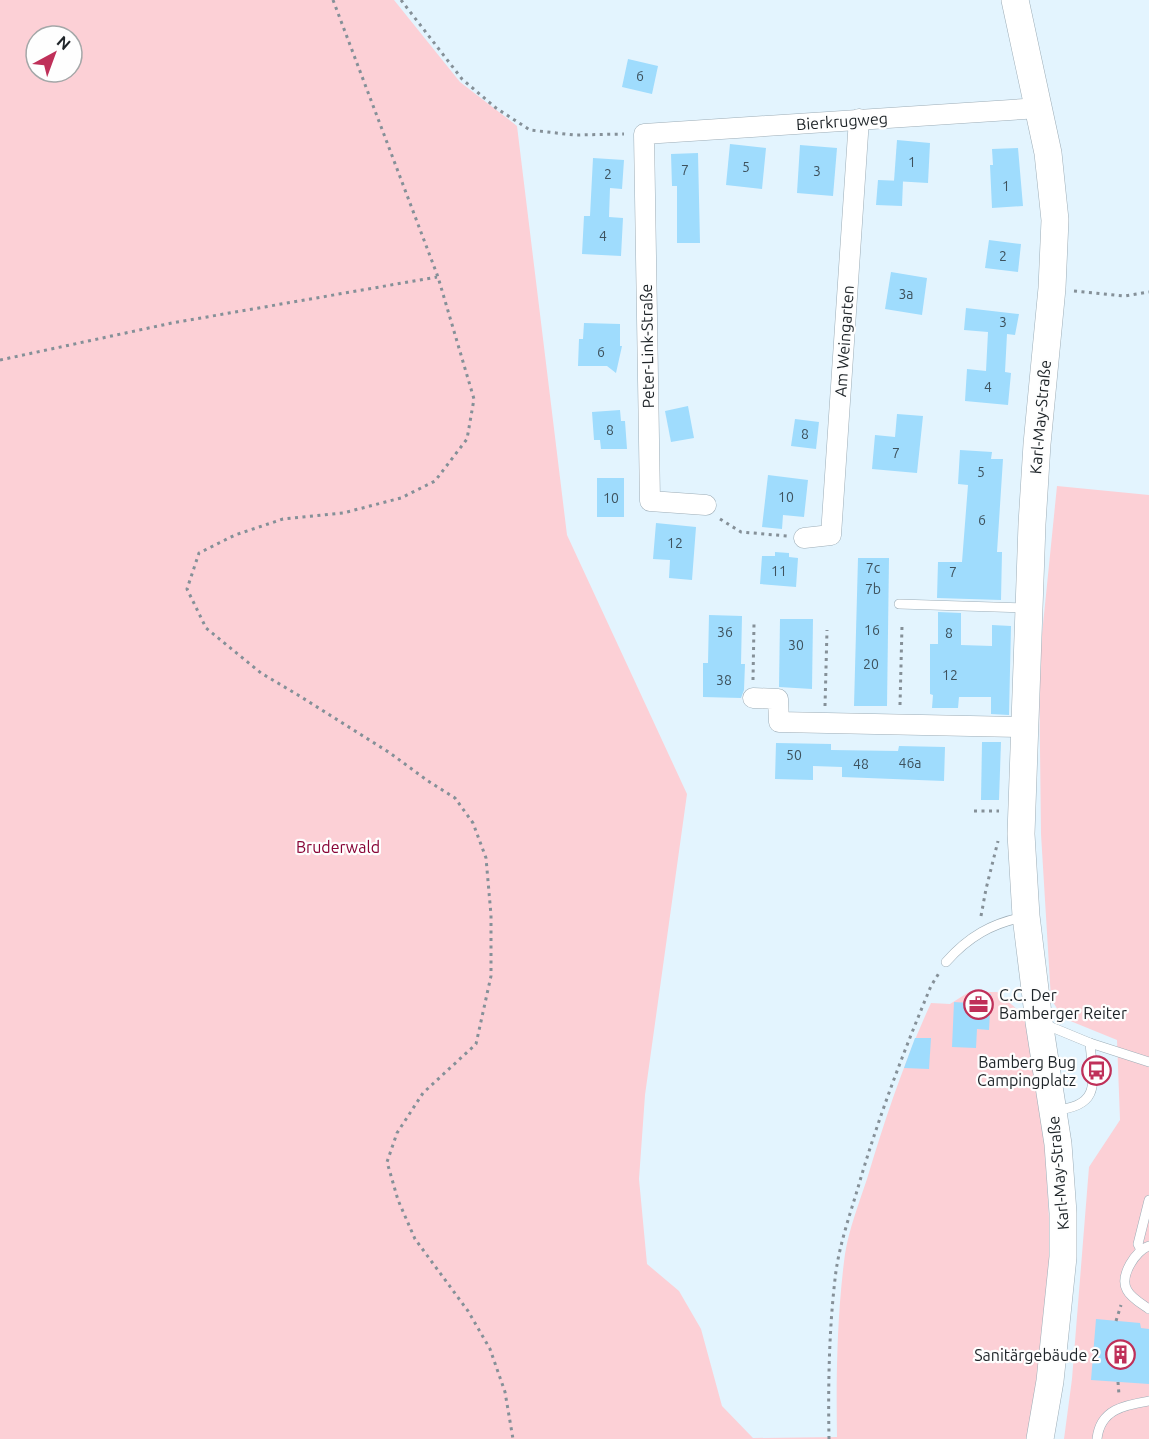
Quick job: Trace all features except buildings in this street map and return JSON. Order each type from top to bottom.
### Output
[{"type":"street","name":"Karl-May-Straße","points":[[1015,0],[1040,108],[1048,153],[1054,210],[1052,288],[1037,444],[1028,608],[1021,834],[1026,916],[1039,1022],[1061,1166],[1063,1257],[1050,1381],[1040,1439]]},
{"type":"street","name":"Bierkrugweg","points":[[644,134],[1040,108]]},
{"type":"street","name":"Am Weingarten","points":[[804,538],[831,535],[859,119]]},
{"type":"street","name":"Peter-Link-Straße","points":[[644,134],[650,501],[706,505]]},
{"type":"street","points":[[753,698],[778,699],[779,722],[1024,727]]},
{"type":"lane","points":[[899,604],[1028,608]]},
{"type":"lane","points":[[946,962],[956,950],[983,929],[1004,920],[1026,916]]},
{"type":"lane","points":[[1039,1022],[1090,1043],[1149,1062]]},
{"type":"lane","points":[[1053,1110],[1075,1108],[1088,1098],[1093,1085],[1090,1043]]},
{"type":"lane","points":[[1145,1248],[1138,1244],[1149,1200]]},
{"type":"lane","points":[[1145,1248],[1136,1253],[1129,1266],[1124,1284],[1127,1292],[1149,1310]]},
{"type":"lane","points":[[1098,1439],[1098,1433],[1108,1415],[1120,1406],[1149,1401]]},
{"type":"path","points":[[333,0],[438,277],[474,399],[467,439],[435,481],[400,498],[343,513],[283,519],[235,535],[199,553],[187,589],[206,628],[261,673],[390,753],[455,798],[473,823],[486,858],[491,915],[491,976],[476,1044],[423,1093],[397,1133],[387,1162],[398,1200],[415,1239],[468,1311],[490,1349],[505,1392],[513,1439]]},
{"type":"path","points":[[401,0],[462,79],[496,108],[530,130],[574,135],[644,134]]},
{"type":"path","points":[[0,360],[172,323],[438,277]]},
{"type":"path","points":[[1052,288],[1125,296],[1149,292]]},
{"type":"path","points":[[706,505],[720,519],[741,532],[804,538]]},
{"type":"path","points":[[753,698],[754,624]]},
{"type":"path","points":[[900,724],[902,627]]},
{"type":"path","points":[[825,723],[827,630]]},
{"type":"path","points":[[974,811],[1000,811],[999,820]]},
{"type":"path","points":[[983,929],[981,915],[998,838]]},
{"type":"path","points":[[830,1439],[830,1346],[836,1270],[843,1237],[894,1075],[931,986],[946,962]]},
{"type":"path","points":[[1116,1321],[1120,1306]]},
{"type":"green space","name":"Bruderwald","points":[[0,0],[394,0],[460,82],[517,126],[567,535],[687,794],[645,1095],[639,1179],[647,1264],[679,1291],[701,1329],[722,1406],[753,1438],[837,1437],[840,1299],[845,1254],[849,1235],[896,1090],[931,1003],[950,1004],[969,992],[997,992],[1025,1016],[1044,1124],[1051,1256],[1031,1439],[0,1439]]},
{"type":"green space","points":[[1057,486],[1149,495],[1149,1439],[1064,1439],[1072,1379],[1089,1167],[1120,1120],[1117,1040],[1063,1018],[1051,999],[1041,834],[1039,664]]},
{"type":"place","name":"C.C. Der Bamberger Reiter","points":[[978,1004]]},
{"type":"place","name":"Bamberg Bug Campingplatz","points":[[1097,1071]]},
{"type":"place","name":"Sanitärgebäude 2","points":[[1121,1355]]}]
